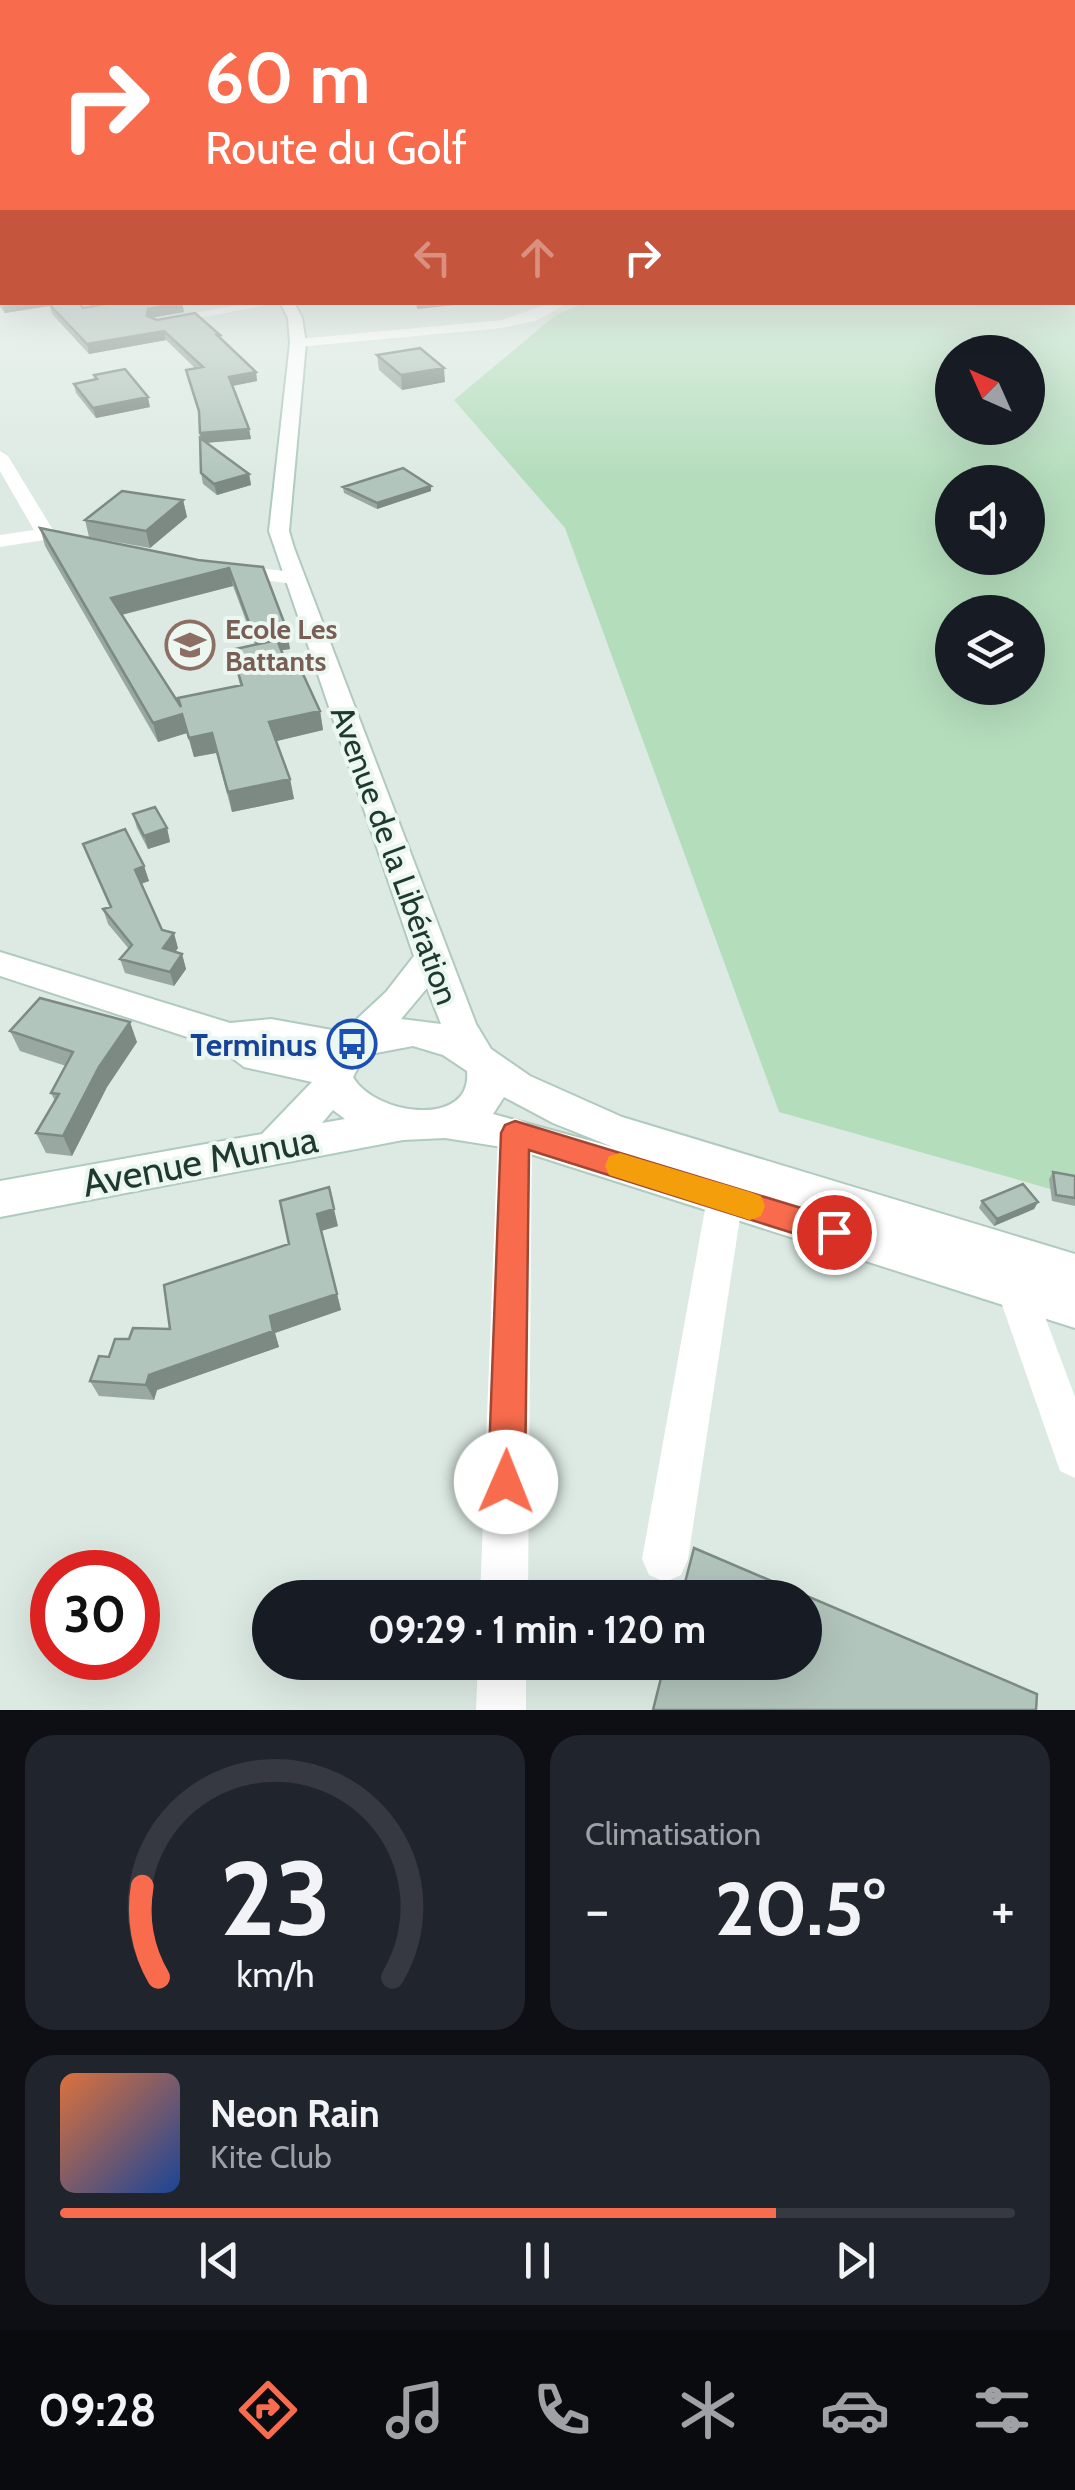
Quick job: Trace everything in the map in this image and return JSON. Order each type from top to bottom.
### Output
[{"type":"street","points":[[158,322],[177,319]]},
{"type":"street","name":"Avenue de la Libération","points":[[295,319],[298,343],[280,530],[293,578],[431,958],[460,1028],[480,1060]]},
{"type":"street","points":[[298,343],[526,319]]},
{"type":"street","points":[[0,456],[46,534]]},
{"type":"street","points":[[0,542],[46,534],[90,549]]},
{"type":"street","points":[[203,568],[293,578]]},
{"type":"street","points":[[274,1147],[316,1105],[345,1060],[431,958]]},
{"type":"street","points":[[0,964],[230,1037],[257,1056],[345,1060],[383,1034],[414,1031],[450,1040],[537,1098],[615,1131],[1010,1270],[1075,1308]]},
{"type":"street","points":[[345,1060],[342,1093],[357,1109],[423,1124],[515,1133],[725,1198],[1010,1270],[1075,1274]]},
{"type":"street","points":[[423,1124],[469,1114],[482,1100],[489,1083],[480,1060]]},
{"type":"street","name":"Avenue Munua","points":[[0,1199],[274,1147],[423,1124]]},
{"type":"street","points":[[504,1580],[515,1133]]},
{"type":"street","points":[[665,1559],[725,1198]]},
{"type":"street","points":[[1010,1270],[1075,1456]]},
{"type":"street","points":[[501,1710],[502,1680]]},
{"type":"green space","points":[[551,319],[1075,319],[1075,1196],[779,1112],[565,528],[454,400]]},
{"type":"building","points":[[63,319],[202,319],[256,372],[229,377],[249,429],[200,433],[199,411],[186,370],[203,367],[164,331],[87,344]]},
{"type":"building","points":[[420,348],[444,368],[401,375],[377,355]]},
{"type":"building","points":[[125,369],[148,397],[93,408],[74,384],[97,379],[94,375]]},
{"type":"building","points":[[200,438],[249,474],[214,484],[201,473]]},
{"type":"building","points":[[403,468],[431,486],[377,503],[343,487]]},
{"type":"building","points":[[122,491],[183,500],[146,531],[85,520]]},
{"type":"building","points":[[40,528],[198,560],[263,567],[287,630],[254,636],[229,568],[111,598],[181,707],[178,698],[242,685],[231,650],[277,640],[291,674],[302,672],[320,711],[269,722],[290,779],[228,792],[212,733],[189,738],[182,714],[153,723]]},
{"type":"building","points":[[155,807],[167,828],[144,836],[133,814]]},
{"type":"building","points":[[125,829],[144,866],[135,870],[162,930],[174,933],[163,948],[182,954],[170,972],[120,959],[132,945],[103,909],[111,907],[83,844]]},
{"type":"building","points":[[40,998],[130,1022],[99,1067],[63,1136],[36,1133],[59,1094],[51,1093],[73,1052],[10,1031]]},
{"type":"building","points":[[1053,1172],[1075,1176],[1075,1198],[1056,1195]]},
{"type":"building","points":[[1023,1184],[1038,1202],[997,1219],[982,1201]]},
{"type":"building","points":[[329,1187],[334,1209],[317,1214],[337,1294],[270,1316],[273,1331],[149,1375],[146,1385],[90,1381],[99,1356],[109,1357],[115,1339],[129,1339],[133,1328],[170,1329],[164,1285],[289,1244],[280,1201]]},
{"type":"building","points":[[694,1548],[769,1580],[686,1580]]},
{"type":"building","points":[[822,1602],[1037,1694],[1036,1710],[653,1710],[660,1680],[822,1680]]},
{"type":"slow traffic","points":[[620,1166],[750,1206]]},
{"type":"place","name":"Ecole Les Battants","points":[[190,645]]},
{"type":"place","name":"Terminus","points":[[352,1044]]},
{"type":"route","points":[[506,1482],[515,1133],[834,1232]]}]
